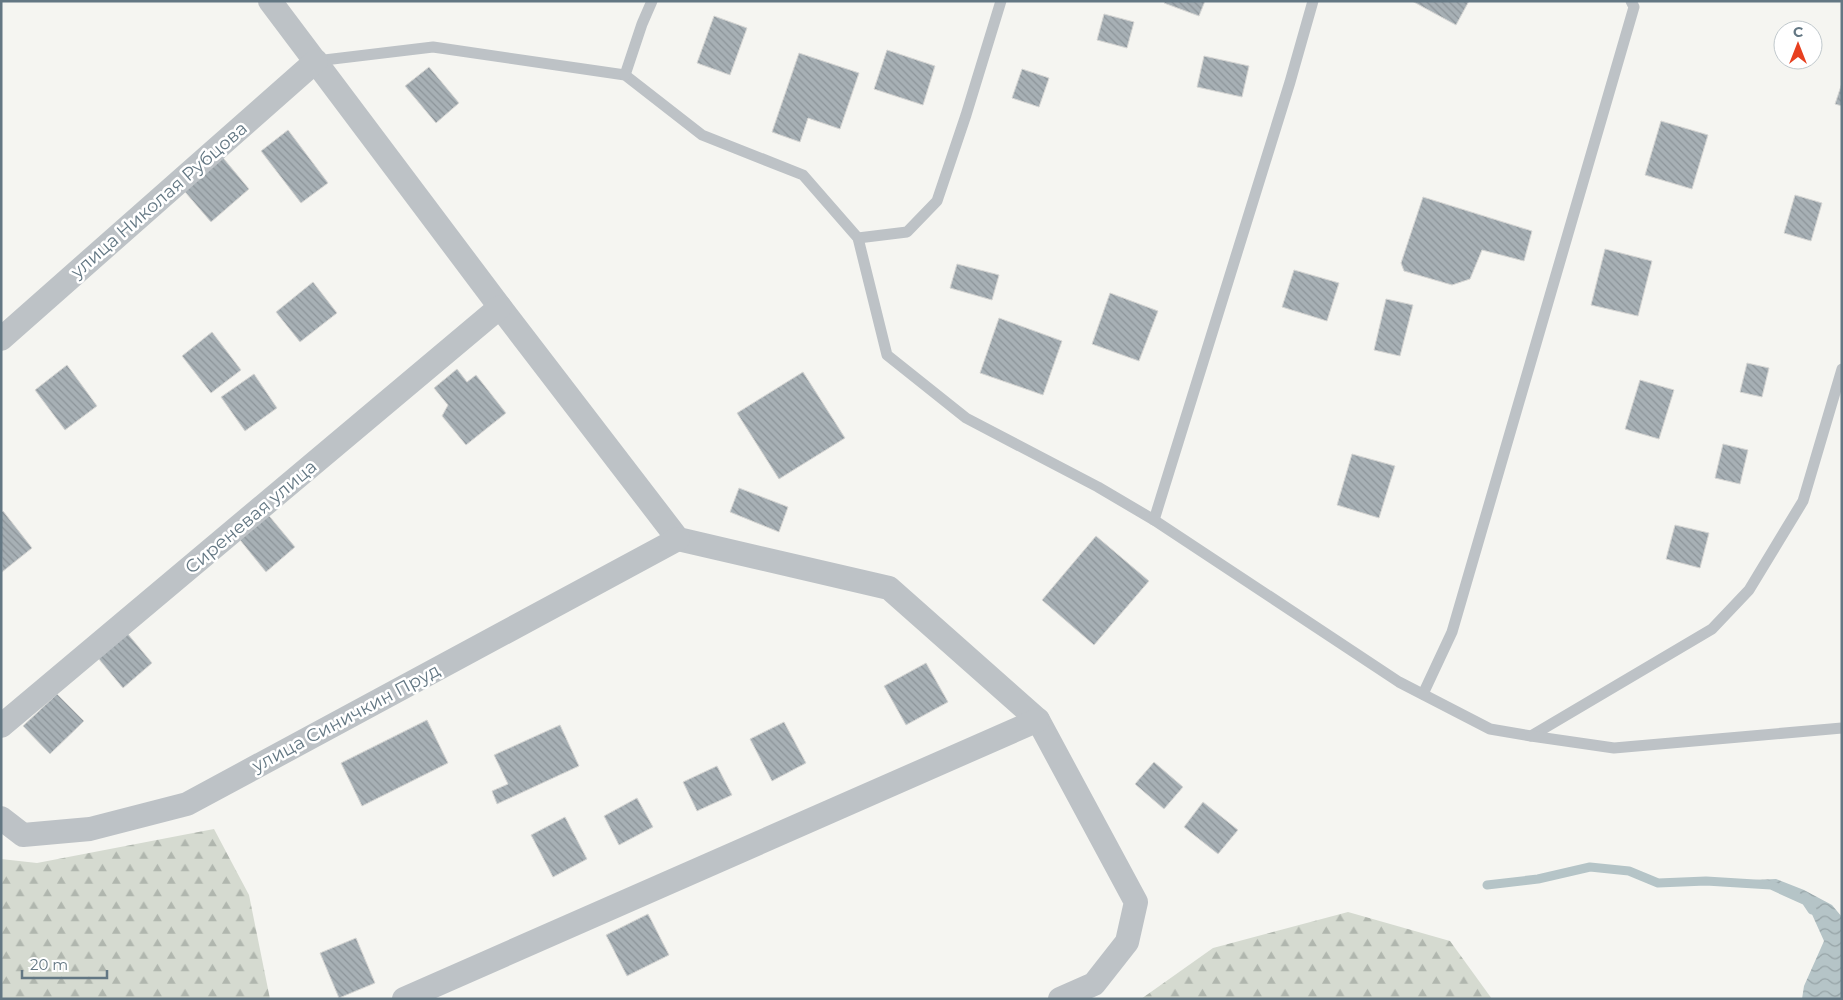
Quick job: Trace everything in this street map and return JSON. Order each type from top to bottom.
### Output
[{"type":"street","points":[[270,1],[500,307],[678,539],[889,588],[1038,720],[1136,902],[1127,942],[1094,984],[1060,999]]},
{"type":"street","name":"улица Николая Рубцова","points":[[1,339],[316,61]]},
{"type":"street","name":"Сиреневая улица","points":[[1,726],[500,307]]},
{"type":"street","name":"улица Синичкин Пруд","points":[[1,818],[23,835],[90,829],[187,804],[678,539]]},
{"type":"street","points":[[404,999],[1038,720]]},
{"type":"lane","points":[[625,75],[642,24],[652,1]]},
{"type":"lane","points":[[858,238],[907,232],[937,202],[1001,1]]},
{"type":"lane","points":[[1154,520],[1290,82],[1313,1]]},
{"type":"lane","points":[[1423,694],[1452,632],[1634,7],[1631,1]]},
{"type":"lane","points":[[316,61],[433,47],[625,75],[702,135],[803,175],[858,238],[887,355],[966,418],[1098,487],[1154,520],[1399,682],[1490,729],[1614,748],[1842,728]]},
{"type":"lane","points":[[1531,736],[1712,629],[1749,590],[1804,501],[1842,369]]},
{"type":"green space","points":[[214,829],[249,895],[270,999],[1,999],[1,859],[37,863]]},
{"type":"green space","points":[[1348,912],[1450,941],[1492,999],[1141,999],[1213,948]]},
{"type":"water","points":[[1776,879],[1804,890],[1832,905],[1842,917],[1842,999],[1802,999],[1804,986],[1824,941],[1806,901],[1771,885],[1709,882]]},
{"type":"building","points":[[1165,1],[1205,1],[1199,16],[1164,3]]},
{"type":"building","points":[[1412,1],[1469,1],[1456,25]]},
{"type":"building","points":[[1104,14],[1134,22],[1127,48],[1097,40]]},
{"type":"building","points":[[714,16],[747,28],[730,75],[697,63]]},
{"type":"building","points":[[887,50],[935,66],[923,105],[874,89]]},
{"type":"building","points":[[799,53],[859,73],[840,129],[808,118],[800,142],[772,132]]},
{"type":"building","points":[[1204,56],[1249,66],[1242,97],[1197,87]]},
{"type":"building","points":[[429,67],[459,103],[436,123],[405,86]]},
{"type":"building","points":[[1022,69],[1049,78],[1039,107],[1012,98]]},
{"type":"building","points":[[1842,83],[1842,106],[1835,104]]},
{"type":"building","points":[[1661,121],[1708,135],[1692,189],[1645,175]]},
{"type":"building","points":[[288,130],[328,183],[301,203],[261,151]]},
{"type":"building","points":[[219,153],[249,189],[211,222],[180,186]]},
{"type":"building","points":[[1795,195],[1822,203],[1811,241],[1784,233]]},
{"type":"building","points":[[1423,197],[1532,231],[1524,261],[1482,250],[1470,279],[1452,285],[1404,271],[1401,263]]},
{"type":"building","points":[[1605,249],[1652,261],[1638,316],[1591,305]]},
{"type":"building","points":[[957,264],[999,275],[992,300],[950,288]]},
{"type":"building","points":[[1294,270],[1339,283],[1327,321],[1282,307]]},
{"type":"building","points":[[313,282],[337,313],[300,342],[276,312]]},
{"type":"building","points":[[1110,293],[1158,311],[1139,361],[1092,344]]},
{"type":"building","points":[[1386,299],[1413,305],[1400,356],[1374,350]]},
{"type":"building","points":[[999,318],[1062,341],[1043,395],[980,373]]},
{"type":"building","points":[[212,332],[241,370],[211,393],[182,356]]},
{"type":"building","points":[[1747,363],[1769,368],[1762,397],[1740,392]]},
{"type":"building","points":[[67,365],[97,406],[65,430],[35,390]]},
{"type":"building","points":[[457,369],[467,382],[476,375],[506,413],[466,445],[442,416],[448,405],[434,388]]},
{"type":"building","points":[[803,372],[845,438],[779,479],[737,413]]},
{"type":"building","points":[[254,374],[277,408],[245,431],[221,397]]},
{"type":"building","points":[[1640,380],[1674,390],[1659,439],[1625,429]]},
{"type":"building","points":[[1723,444],[1748,450],[1740,484],[1715,478]]},
{"type":"building","points":[[1352,454],[1395,466],[1379,518],[1337,505]]},
{"type":"building","points":[[739,488],[788,507],[779,532],[730,512]]},
{"type":"building","points":[[3,511],[32,548],[2,572],[1,513]]},
{"type":"building","points":[[265,511],[295,547],[266,572],[236,535]]},
{"type":"building","points":[[1675,525],[1709,533],[1700,568],[1666,559]]},
{"type":"building","points":[[1096,536],[1149,581],[1094,645],[1042,600]]},
{"type":"building","points":[[122,627],[152,663],[123,688],[93,652]]},
{"type":"building","points":[[926,663],[948,702],[906,725],[884,686]]},
{"type":"building","points":[[57,694],[84,721],[50,754],[23,726]]},
{"type":"building","points":[[427,720],[448,763],[362,806],[341,763]]},
{"type":"building","points":[[784,722],[806,763],[772,781],[750,739]]},
{"type":"building","points":[[560,725],[579,766],[497,804],[492,791],[508,784],[494,755]]},
{"type":"building","points":[[1154,762],[1183,787],[1164,809],[1135,784]]},
{"type":"building","points":[[717,766],[732,795],[697,811],[683,782]]},
{"type":"building","points":[[637,798],[653,827],[619,845],[604,816]]},
{"type":"building","points":[[1203,802],[1238,830],[1218,854],[1184,827]]},
{"type":"building","points":[[565,817],[587,859],[553,877],[531,835]]},
{"type":"building","points":[[648,914],[669,955],[627,976],[606,935]]},
{"type":"building","points":[[356,938],[375,983],[339,998],[320,953]]},
{"type":"waterway","points":[[1487,885],[1538,879],[1590,867],[1629,871],[1658,883],[1706,881],[1771,885],[1806,901],[1812,910]]}]
